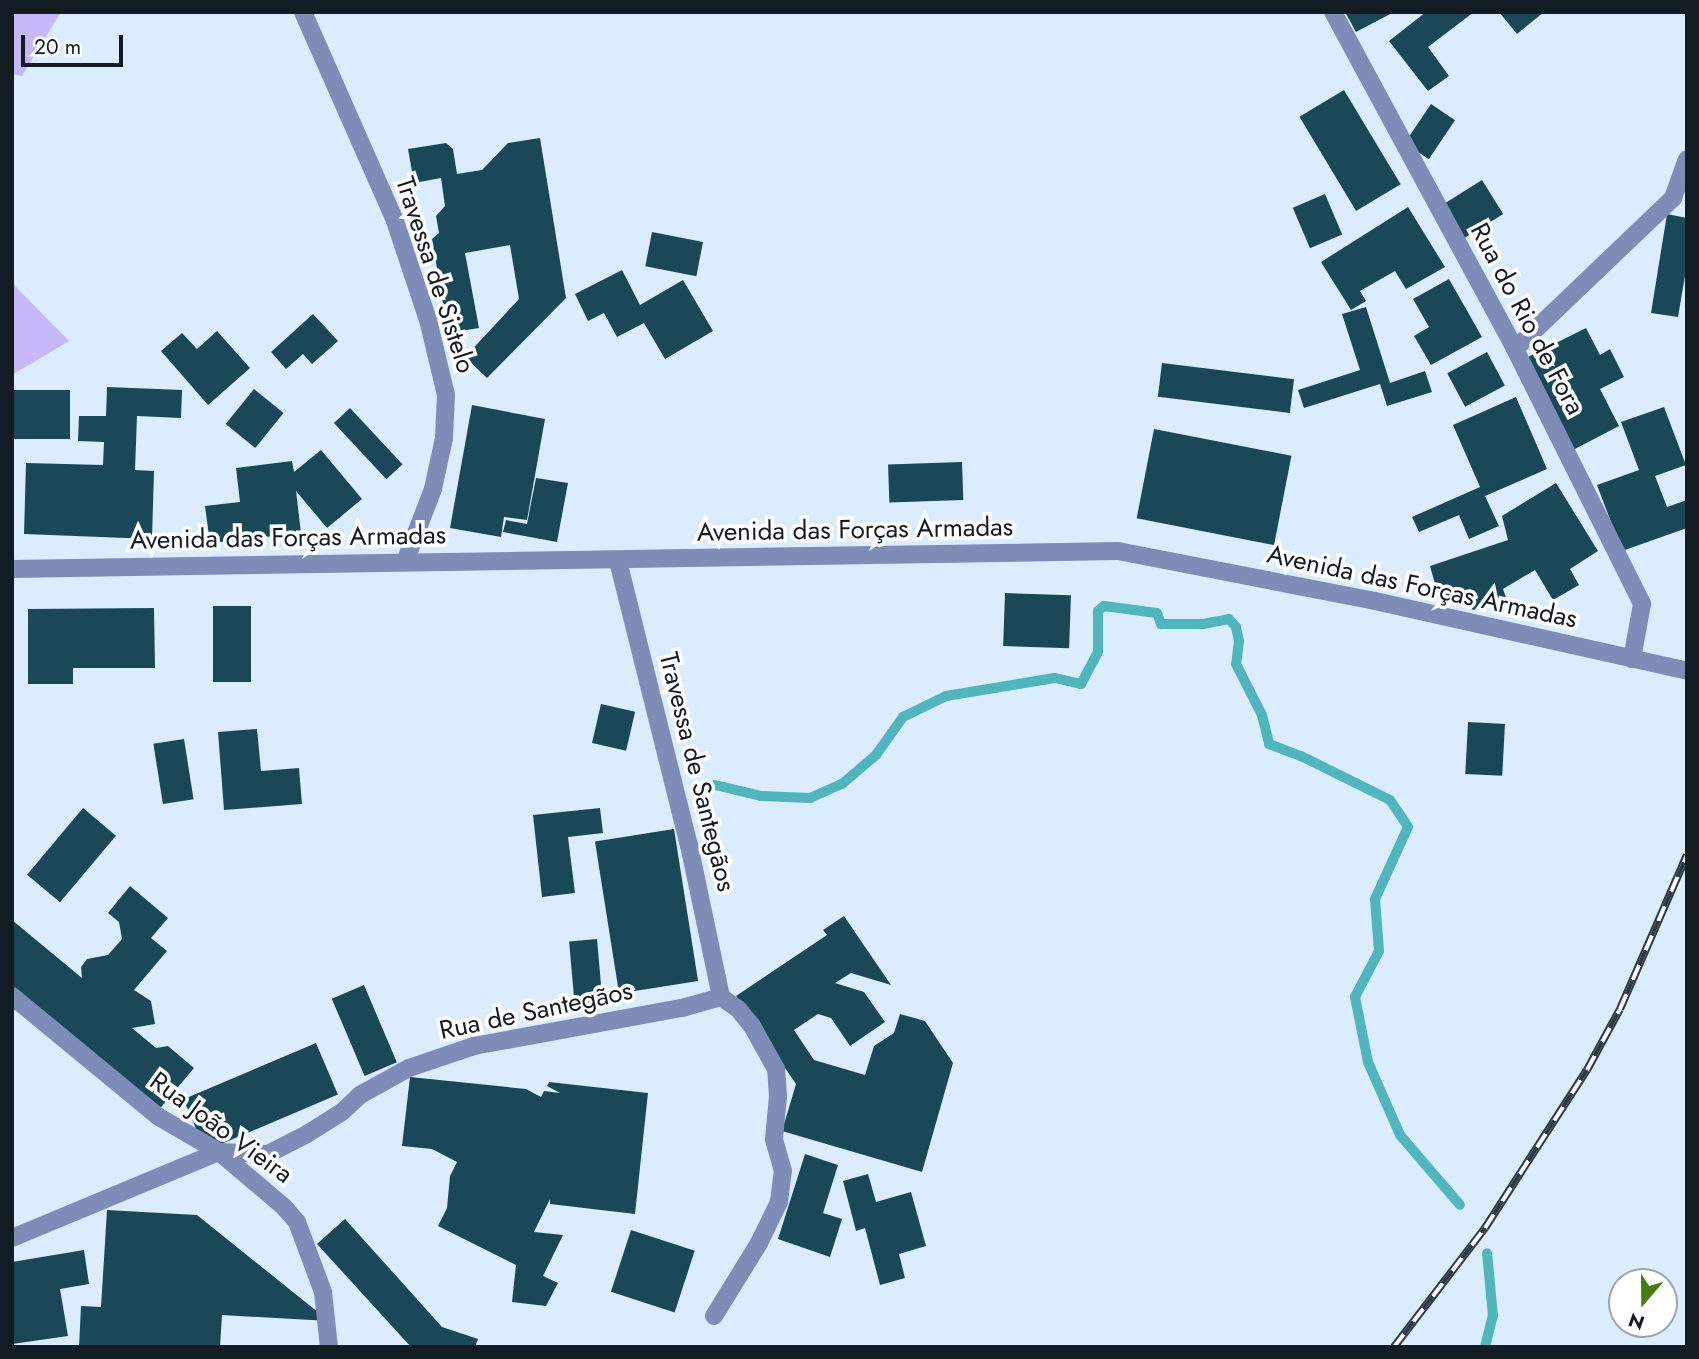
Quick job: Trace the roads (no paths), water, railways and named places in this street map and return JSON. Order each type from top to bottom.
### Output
[{"type":"street","name":"Travessa de Sistelo","points":[[303,12],[395,221],[428,320],[446,395],[444,438],[433,489],[405,562]]},
{"type":"street","name":"Rua do Rio de Fora","points":[[1333,12],[1515,349],[1642,604],[1632,659]]},
{"type":"street","points":[[1515,349],[1673,198],[1687,159]]},
{"type":"street","name":"Avenida das Forças Armadas","points":[[12,569],[1118,551],[1375,601],[1687,671]]},
{"type":"street","name":"Travessa de Santegãos","points":[[618,561],[689,845],[721,997]]},
{"type":"street","name":"Rua João Vieira","points":[[12,996],[159,1117],[219,1152],[284,1207],[297,1222],[323,1292],[329,1347]]},
{"type":"street","points":[[714,1316],[779,1202],[783,1171],[774,1139],[778,1097],[776,1069],[752,1026],[738,1009],[721,997]]},
{"type":"street","name":"Rua de Santegãos","points":[[219,1152],[268,1154],[307,1134],[394,1076],[474,1046],[682,1008],[721,997]]},
{"type":"street","points":[[12,1238],[219,1152]]},
{"type":"waterway","points":[[715,785],[761,796],[810,798],[842,784],[876,755],[903,717],[946,696],[1055,678],[1081,684],[1098,652],[1098,611],[1104,606],[1157,613],[1161,624],[1203,624],[1229,619],[1236,627],[1239,641],[1236,664],[1262,715],[1269,744],[1301,756],[1390,800],[1408,827],[1375,899],[1379,951],[1355,997],[1368,1062],[1400,1135],[1460,1205]]},
{"type":"waterway","points":[[1485,1347],[1493,1316],[1487,1253]]},
{"type":"railway","points":[[1394,1347],[1485,1228],[1587,1070],[1620,1009],[1687,855]]}]
